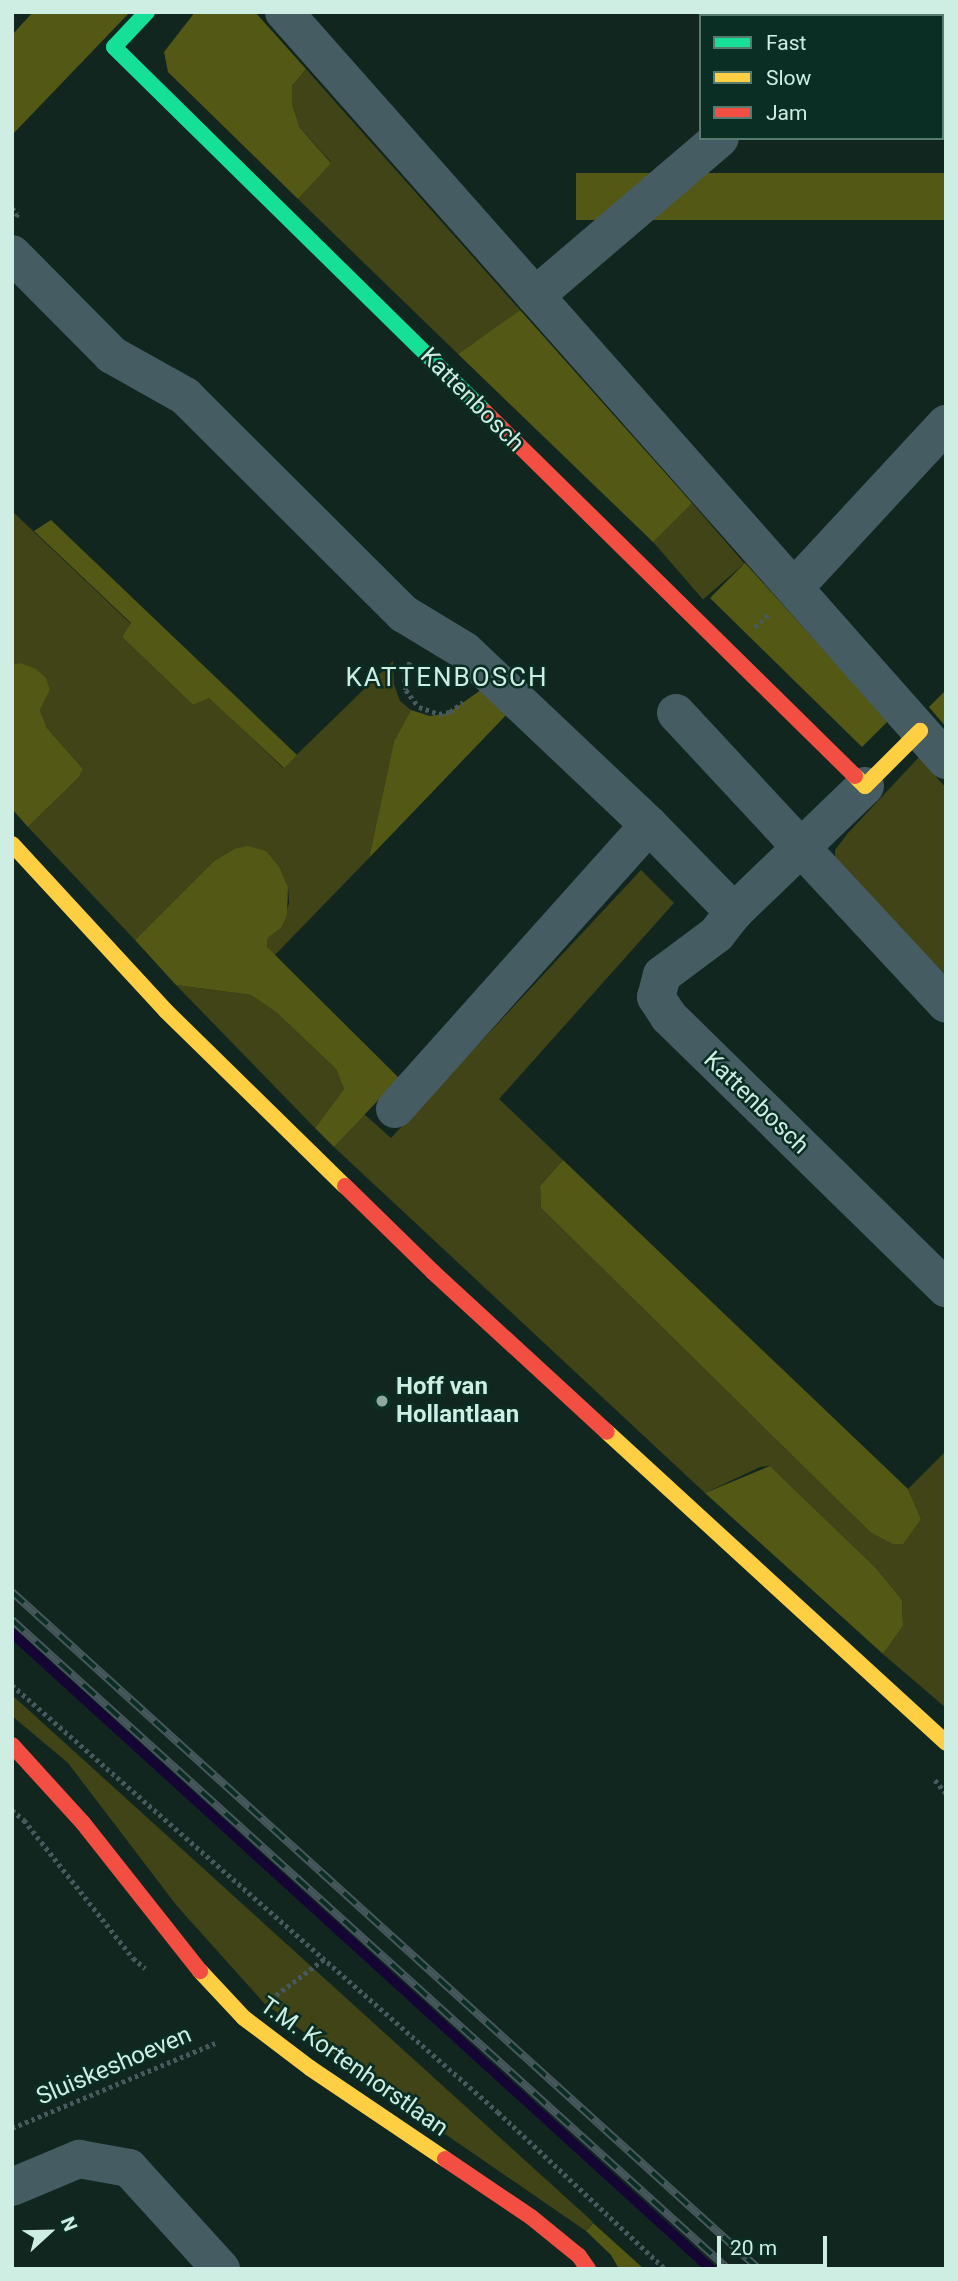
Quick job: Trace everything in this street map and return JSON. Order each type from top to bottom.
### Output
[{"type":"street","name":"Kattenbosch","points":[[147,12],[114,47],[865,786]]},
{"type":"street","points":[[284,12],[946,760]]},
{"type":"street","points":[[535,296],[718,140]]},
{"type":"street","points":[[12,254],[112,355],[185,396],[404,614],[465,650],[649,825],[734,912]]},
{"type":"street","points":[[794,588],[946,424]]},
{"type":"street","points":[[677,713],[946,1004]]},
{"type":"street","name":"Kattenbosch","points":[[920,731],[803,848],[734,912],[717,934],[662,975],[656,997],[669,1017],[946,1288]]},
{"type":"street","points":[[395,1109],[649,825]]},
{"type":"street","points":[[12,844],[166,1011],[433,1272],[946,1743]]},
{"type":"street","name":"T.M. Kortenhorstlaan","points":[[12,1745],[83,1823],[194,1965],[244,2018],[310,2068],[531,2217],[579,2264]]},
{"type":"street","points":[[12,2187],[79,2159],[129,2168],[221,2269]]},
{"type":"path","points":[[729,653],[794,588]]},
{"type":"path","points":[[436,633],[406,668],[406,690],[419,707],[429,712],[450,712],[460,706],[490,674]]},
{"type":"path","points":[[12,1685],[498,2112],[665,2269]]},
{"type":"path","name":"Sluiskeshoeven","points":[[12,2128],[216,2042]]},
{"type":"green space","points":[[33,12],[130,12],[12,135],[12,35]]},
{"type":"green space","points":[[195,12],[255,12],[306,69],[292,86],[292,104],[300,128],[331,163],[298,199],[168,72],[164,52]]},
{"type":"green space","points":[[306,69],[520,310],[458,354],[298,199],[331,162],[300,128],[292,104],[292,86]]},
{"type":"green space","points":[[576,173],[946,173],[946,220],[576,220]]},
{"type":"green space","points":[[520,310],[692,503],[653,542],[458,354]]},
{"type":"green space","points":[[692,503],[744,563],[703,599],[650,539]]},
{"type":"green space","points":[[12,511],[131,624],[122,637],[193,705],[209,697],[283,768],[393,661],[394,684],[400,701],[411,710],[394,741],[369,858],[273,957],[267,947],[268,938],[282,927],[289,903],[288,887],[280,868],[234,849],[214,861],[135,940],[28,827],[79,777],[83,769],[47,728],[40,710],[50,690],[20,663],[12,664]]},
{"type":"green space","points":[[51,520],[297,755],[284,768],[209,698],[193,705],[122,637],[131,623],[34,531]]},
{"type":"green space","points":[[745,563],[888,721],[862,747],[710,598]]},
{"type":"green space","points":[[20,663],[36,669],[46,678],[50,690],[40,710],[47,728],[83,769],[79,777],[28,827],[12,809],[12,664]]},
{"type":"green space","points":[[488,685],[512,709],[369,858],[394,741],[411,710],[430,716],[448,713]]},
{"type":"green space","points":[[946,690],[946,727],[929,707]]},
{"type":"green space","points":[[919,757],[946,788],[946,975],[835,864],[835,850],[848,833]]},
{"type":"green space","points":[[248,846],[266,851],[280,868],[288,887],[287,915],[282,927],[268,938],[267,947],[399,1078],[334,1147],[315,1128],[344,1089],[336,1069],[277,1013],[251,995],[176,985],[135,940],[214,861],[234,849]]},
{"type":"green space","points":[[641,870],[674,903],[499,1099],[563,1160],[540,1186],[541,1208],[870,1532],[921,1519],[908,1489],[946,1451],[946,1708],[883,1654],[903,1626],[902,1600],[876,1568],[770,1466],[760,1467],[705,1493],[334,1147],[364,1114],[391,1138]]},
{"type":"green space","points":[[176,985],[251,995],[277,1013],[336,1069],[344,1089],[315,1128]]},
{"type":"green space","points":[[563,1160],[908,1489],[921,1519],[903,1544],[893,1544],[870,1532],[541,1208],[540,1186]]},
{"type":"green space","points":[[770,1466],[876,1568],[902,1600],[903,1626],[883,1654],[705,1493]]},
{"type":"green space","points":[[12,1695],[593,2222],[586,2231],[432,2125],[264,2003],[177,1906],[68,1763],[12,1716]]},
{"type":"green space","points":[[593,2223],[644,2269],[619,2269],[611,2255],[586,2231]]},
{"type":"waterway","points":[[12,1633],[711,2269]]},
{"type":"railway","points":[[12,1592],[759,2269]]},
{"type":"railway","points":[[12,1620],[728,2269]]},
{"type":"traffic: fast","points":[[147,12],[114,47],[485,412]]},
{"type":"traffic: slow","points":[[855,776],[865,786],[920,731]]},
{"type":"traffic: slow","points":[[12,844],[166,1011],[345,1186]]},
{"type":"traffic: slow","points":[[607,1432],[946,1743]]},
{"type":"traffic: slow","points":[[200,1971],[244,2018],[310,2068],[445,2159]]},
{"type":"traffic: jam","points":[[485,412],[855,776]]},
{"type":"traffic: jam","points":[[345,1186],[433,1272],[607,1432]]},
{"type":"traffic: jam","points":[[12,1745],[83,1823],[200,1971]]},
{"type":"traffic: jam","points":[[445,2159],[531,2217],[579,2256],[588,2269]]},
{"type":"place","name":"Hoff van Hollantlaan","points":[[382,1401]]},
{"type":"district","name":"KATTENBOSCH","points":[[447,678]]}]
